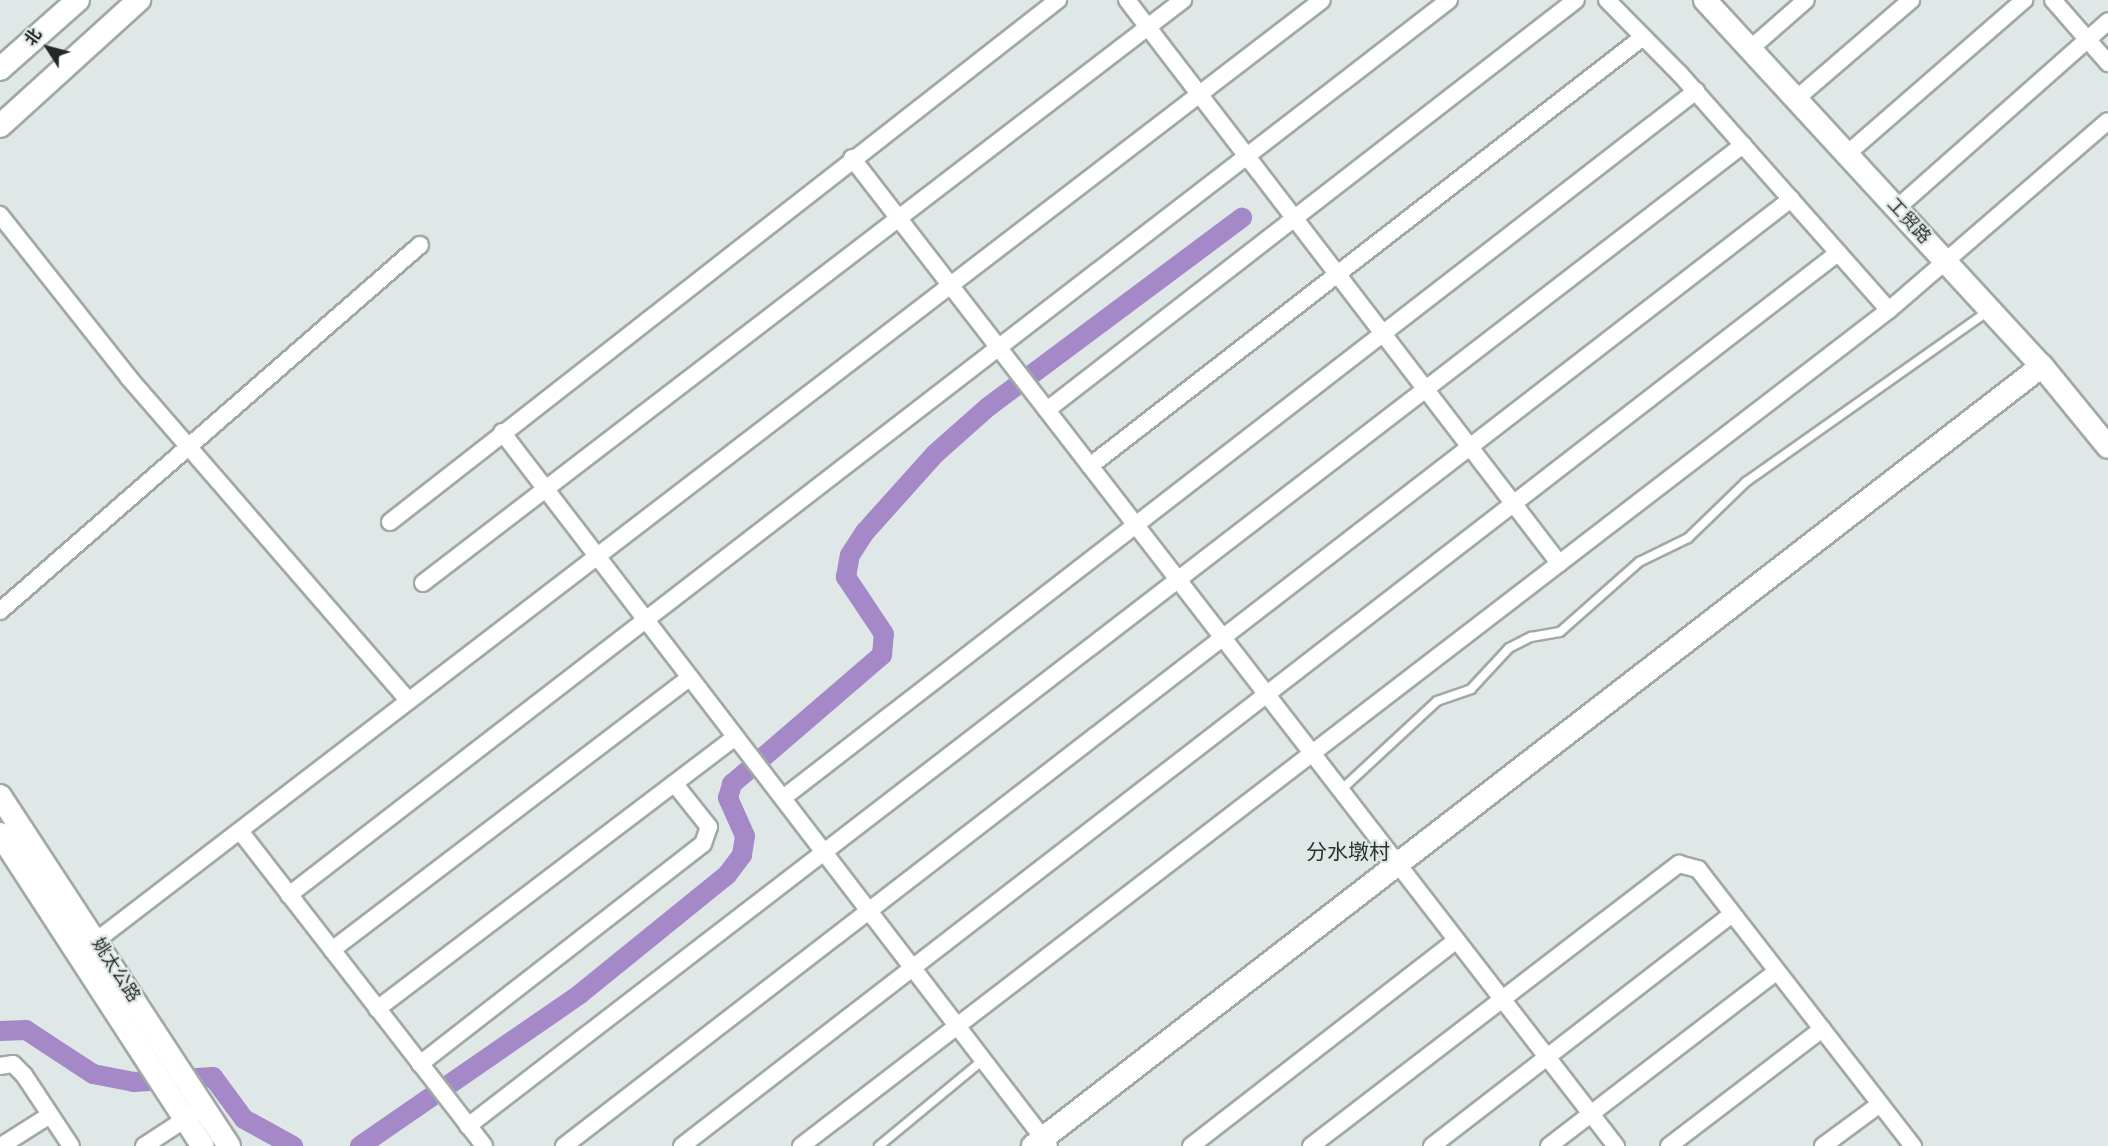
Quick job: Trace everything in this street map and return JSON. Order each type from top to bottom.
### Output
[{"type":"street","points":[[0,69],[78,0]]},
{"type":"street","points":[[0,126],[139,0]]},
{"type":"street","points":[[390,522],[852,158],[1058,0]]},
{"type":"street","points":[[1127,0],[1559,563]]},
{"type":"street","points":[[423,583],[1183,0]]},
{"type":"street","points":[[88,946],[1322,0]]},
{"type":"street","points":[[290,895],[1449,0]]},
{"type":"street","points":[[1042,404],[1294,218],[1576,0]]},
{"type":"street","points":[[1607,0],[1696,91],[1888,310]]},
{"type":"street","name":"工贸路","points":[[1705,0],[2042,366],[2108,447]]},
{"type":"street","points":[[1750,49],[1806,0]]},
{"type":"street","points":[[1796,99],[1911,0]]},
{"type":"street","points":[[1847,154],[2024,0]]},
{"type":"street","points":[[2052,0],[2108,63]]},
{"type":"street","points":[[1897,208],[2108,21]]},
{"type":"street","points":[[1090,465],[1643,37]]},
{"type":"street","points":[[783,798],[1134,523],[1696,91]]},
{"type":"street","points":[[801,1146],[1888,310],[1947,262],[2108,121]]},
{"type":"street","points":[[468,1126],[1743,145]]},
{"type":"street","points":[[852,158],[1616,1146]]},
{"type":"street","points":[[564,1146],[1791,199]]},
{"type":"street","points":[[0,215],[190,446],[409,701]]},
{"type":"street","points":[[0,611],[420,245]]},
{"type":"street","points":[[682,1146],[1839,253]]},
{"type":"street","points":[[502,432],[983,1060],[1041,1143],[1397,863],[2042,366]]},
{"type":"street","points":[[332,950],[690,677]]},
{"type":"street","points":[[378,1009],[674,783],[739,742]]},
{"type":"street","points":[[420,1064],[704,844],[709,828],[674,783]]},
{"type":"street","name":"姚太公路","points":[[0,796],[88,946],[139,1046],[194,1113],[229,1146]]},
{"type":"street","points":[[240,831],[484,1146]]},
{"type":"street","name":"姚太公路","points":[[0,834],[168,1052],[194,1113],[203,1146]]},
{"type":"street","points":[[1311,1146],[1504,1002],[1679,864],[1698,869],[1912,1146]]},
{"type":"street","points":[[1432,1146],[1732,914]]},
{"type":"street","points":[[1191,1146],[1457,940]]},
{"type":"street","points":[[1549,1146],[1777,971]]},
{"type":"street","points":[[1669,1146],[1822,1029]]},
{"type":"street","points":[[0,1066],[18,1070],[71,1146]]},
{"type":"street","points":[[1823,1146],[1880,1104]]},
{"type":"street","points":[[144,1146],[194,1113]]},
{"type":"street","points":[[1,1146],[50,1115]]},
{"type":"lane","points":[[1341,790],[1437,701],[1471,689],[1509,648],[1560,632],[1639,562],[1688,538],[1793,447],[1990,310]]},
{"type":"lane","points":[[879,1146],[983,1060]]},
{"type":"waterway","points":[[360,1146],[580,994],[727,875],[742,855],[745,836],[728,798],[732,784],[882,655],[884,634],[846,577],[850,555],[865,532],[935,454],[988,407],[1242,218]]},
{"type":"waterway","points":[[0,1031],[26,1030],[93,1074],[134,1082],[213,1077],[244,1119],[293,1146]]},
{"type":"district","name":"分水墩村","points":[[1348,852]]}]
